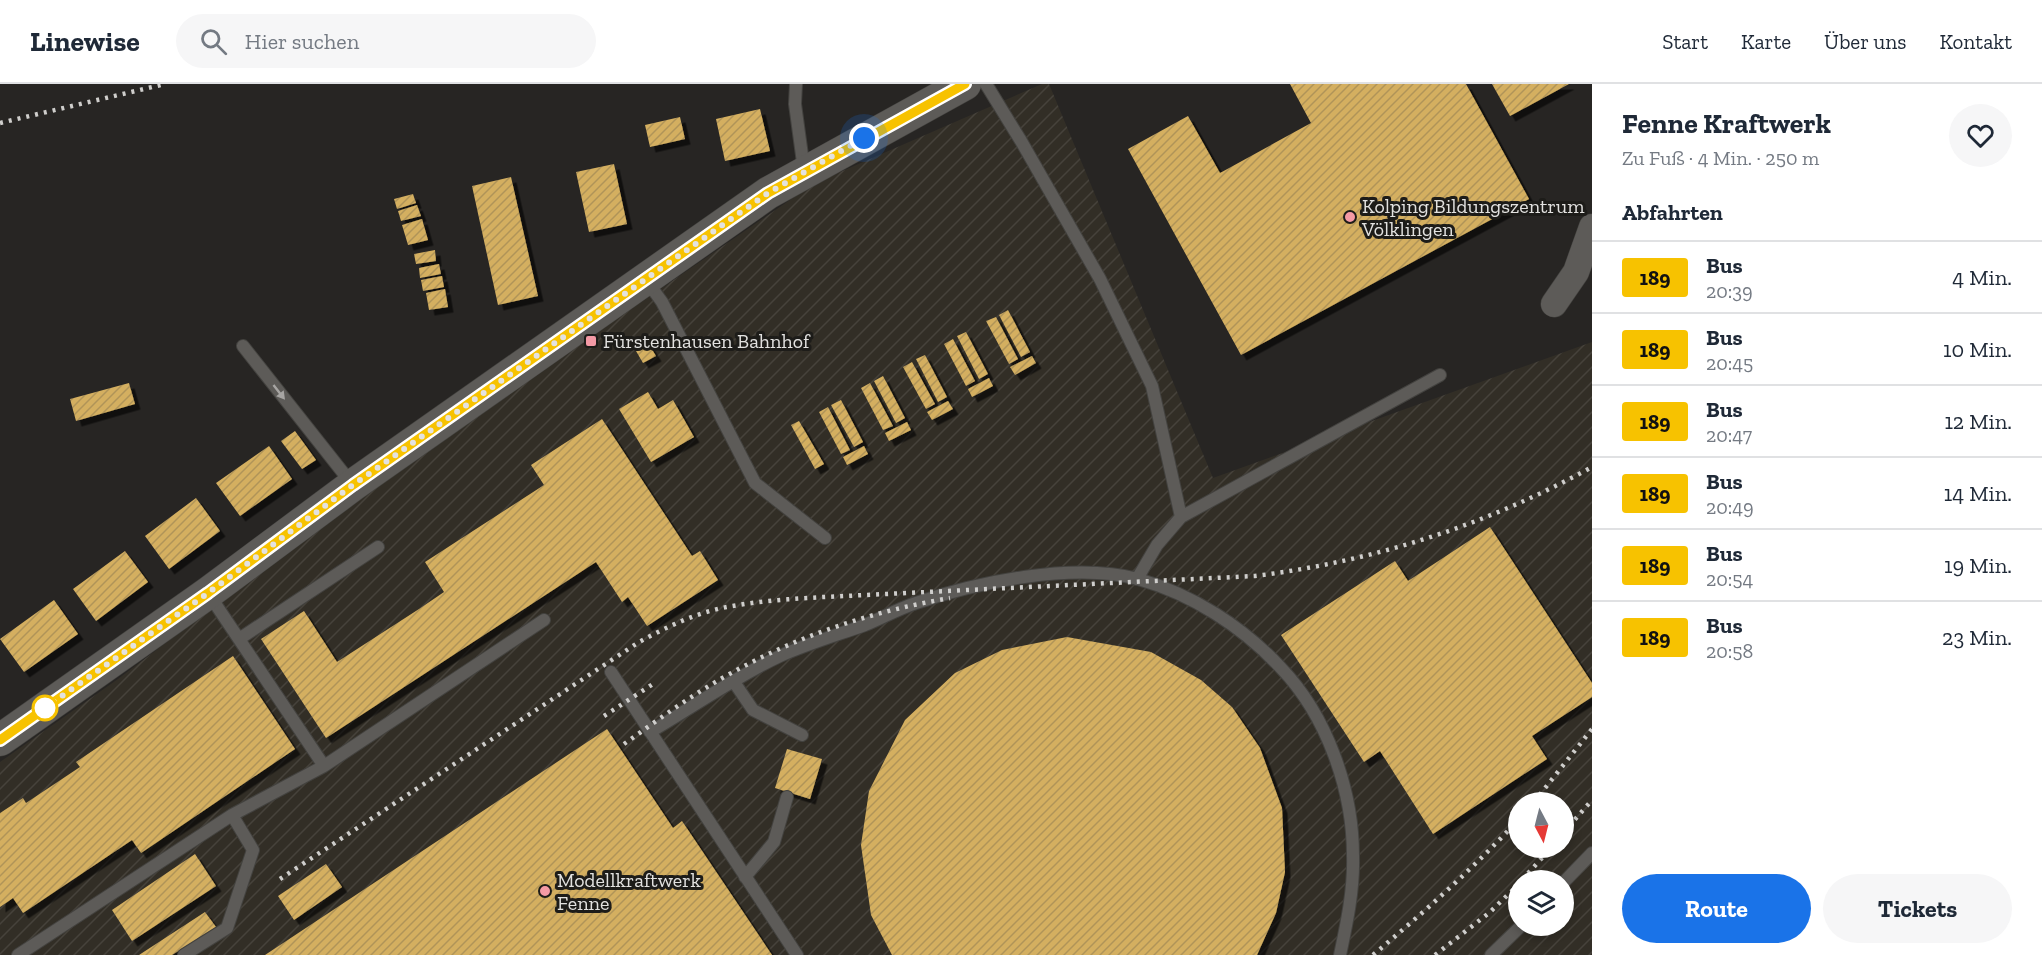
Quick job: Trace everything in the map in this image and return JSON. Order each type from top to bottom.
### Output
[{"type":"street","points":[[0,740],[208,593],[353,485],[768,193],[804,171],[965,84]]},
{"type":"street","points":[[1554,303],[1576,272],[1592,227]]},
{"type":"lane","points":[[796,84],[795,104],[804,171]]},
{"type":"lane","points":[[986,84],[1100,279],[1152,386],[1181,517]]},
{"type":"lane","points":[[646,280],[662,302],[755,483],[825,538]]},
{"type":"lane","points":[[243,346],[353,485]]},
{"type":"lane","points":[[1137,579],[1157,545],[1181,517],[1440,375]]},
{"type":"lane","points":[[239,639],[378,547]]},
{"type":"lane","points":[[650,732],[780,656],[915,604],[1008,580],[1059,574],[1106,574],[1137,579],[1183,596],[1231,624],[1265,651],[1296,683],[1326,735],[1339,768],[1349,808],[1353,856],[1350,902],[1340,955]]},
{"type":"lane","points":[[208,593],[324,766]]},
{"type":"lane","points":[[18,955],[232,815],[324,766],[544,620]]},
{"type":"lane","points":[[611,672],[797,955]]},
{"type":"lane","points":[[734,682],[753,710],[802,735]]},
{"type":"lane","points":[[745,877],[774,842],[787,797]]},
{"type":"lane","points":[[184,955],[227,928],[231,917],[253,850],[232,815]]},
{"type":"lane","points":[[1574,872],[1592,853]]},
{"type":"lane","points":[[1491,955],[1511,936]]},
{"type":"shaded area","points":[[1042,84],[1049,84],[1213,478],[1592,342],[1592,955],[0,955],[0,762],[118,679],[371,488],[803,191],[831,176]]},
{"type":"building","points":[[1290,84],[1466,84],[1529,199],[1241,355],[1128,149],[1188,116],[1220,173],[1311,123]]},
{"type":"building","points":[[1492,84],[1569,84],[1510,116]]},
{"type":"building","points":[[760,109],[770,151],[725,161],[716,119]]},
{"type":"building","points":[[680,117],[685,139],[650,147],[645,125]]},
{"type":"building","points":[[614,164],[627,224],[589,232],[576,172]]},
{"type":"building","points":[[511,177],[538,296],[498,305],[472,186]]},
{"type":"building","points":[[413,194],[416,203],[397,209],[394,199]]},
{"type":"building","points":[[417,205],[421,216],[401,221],[398,211]]},
{"type":"building","points":[[422,219],[428,240],[408,245],[402,225]]},
{"type":"building","points":[[435,250],[436,261],[416,264],[414,254]]},
{"type":"building","points":[[439,264],[441,274],[420,278],[419,268]]},
{"type":"building","points":[[442,276],[444,287],[423,291],[421,280]]},
{"type":"building","points":[[445,289],[448,307],[429,310],[426,293]]},
{"type":"building","points":[[1008,310],[1030,352],[1021,357],[999,315]]},
{"type":"building","points":[[996,317],[1018,359],[1009,364],[986,321]]},
{"type":"building","points":[[966,332],[988,374],[979,379],[957,336]]},
{"type":"building","points":[[953,339],[975,381],[966,386],[944,344]]},
{"type":"building","points":[[648,343],[656,356],[643,363],[636,351]]},
{"type":"building","points":[[925,355],[947,397],[938,402],[916,359]]},
{"type":"building","points":[[1032,356],[1036,363],[1015,375],[1010,367]]},
{"type":"building","points":[[912,362],[935,404],[926,409],[903,367]]},
{"type":"building","points":[[883,376],[905,418],[896,423],[874,381]]},
{"type":"building","points":[[989,378],[993,386],[972,397],[968,389]]},
{"type":"building","points":[[129,383],[135,404],[76,421],[70,399]]},
{"type":"building","points":[[870,383],[893,426],[883,430],[861,388]]},
{"type":"building","points":[[648,392],[658,409],[673,400],[694,437],[651,462],[619,409]]},
{"type":"building","points":[[841,400],[863,442],[854,447],[831,405]]},
{"type":"building","points":[[948,401],[953,409],[932,420],[927,412]]},
{"type":"building","points":[[828,407],[850,450],[841,454],[819,412]]},
{"type":"building","points":[[602,419],[692,556],[700,551],[718,580],[647,626],[628,597],[622,602],[596,562],[326,738],[261,639],[304,611],[337,662],[444,592],[425,562],[544,485],[531,465]]},
{"type":"building","points":[[799,421],[824,464],[815,469],[791,425]]},
{"type":"building","points":[[907,422],[911,430],[889,441],[885,433]]},
{"type":"building","points":[[295,431],[316,460],[302,469],[281,441]]},
{"type":"building","points":[[269,446],[292,479],[240,516],[216,483]]},
{"type":"building","points":[[864,446],[868,454],[847,465],[843,457]]},
{"type":"building","points":[[196,498],[220,531],[169,569],[145,536]]},
{"type":"building","points":[[1490,527],[1592,683],[1592,697],[1532,736],[1547,759],[1433,834],[1380,751],[1364,762],[1281,635],[1395,561],[1408,581]]},
{"type":"building","points":[[125,551],[148,582],[96,621],[73,589]]},
{"type":"building","points":[[54,600],[78,634],[24,672],[0,639]]},
{"type":"building","points":[[1067,637],[1151,652],[1201,680],[1232,707],[1260,748],[1282,808],[1285,872],[1276,913],[1257,955],[892,955],[871,915],[861,845],[869,791],[905,720],[955,673],[1002,650]]},
{"type":"building","points":[[233,656],[295,749],[141,853],[132,840],[23,913],[13,898],[0,907],[0,813],[23,798],[26,803],[80,767],[76,762]]},
{"type":"building","name":"Modellkraftwerk Fenne","points":[[607,729],[673,828],[682,821],[772,955],[265,955]]},
{"type":"building","points":[[787,749],[822,759],[810,799],[775,788]]},
{"type":"building","points":[[195,854],[216,886],[132,941],[112,910]]},
{"type":"building","points":[[326,864],[342,887],[294,920],[278,896]]},
{"type":"building","points":[[205,912],[216,927],[172,955],[139,955]]},
{"type":"railway","points":[[0,123],[165,84]]},
{"type":"railway","points":[[280,879],[639,642],[700,614],[760,602],[824,597],[1255,576],[1300,569],[1343,561],[1429,538],[1511,506],[1592,467]]},
{"type":"railway","points":[[624,744],[707,687],[774,651],[860,619],[950,598]]},
{"type":"railway","points":[[604,716],[653,684]]},
{"type":"railway","points":[[1542,792],[1592,729]]},
{"type":"railway","points":[[1574,820],[1592,800]]},
{"type":"railway","points":[[1373,955],[1448,890],[1508,831]]},
{"type":"railway","points":[[1531,870],[1542,858]]},
{"type":"railway","points":[[1435,955],[1489,913],[1508,895]]},
{"type":"bus line","name":"189","points":[[0,740],[208,593],[353,485],[768,193],[804,171],[965,84]]},
{"type":"place","name":"Kolping Bildungszentrum Völklingen","points":[[1350,217]]},
{"type":"place","name":"Fürstenhausen Bahnhof","points":[[591,341]]},
{"type":"place","name":"Modellkraftwerk Fenne","points":[[545,891]]},
{"type":"route","points":[[45,708],[208,593],[353,485],[768,193],[864,138]]}]
